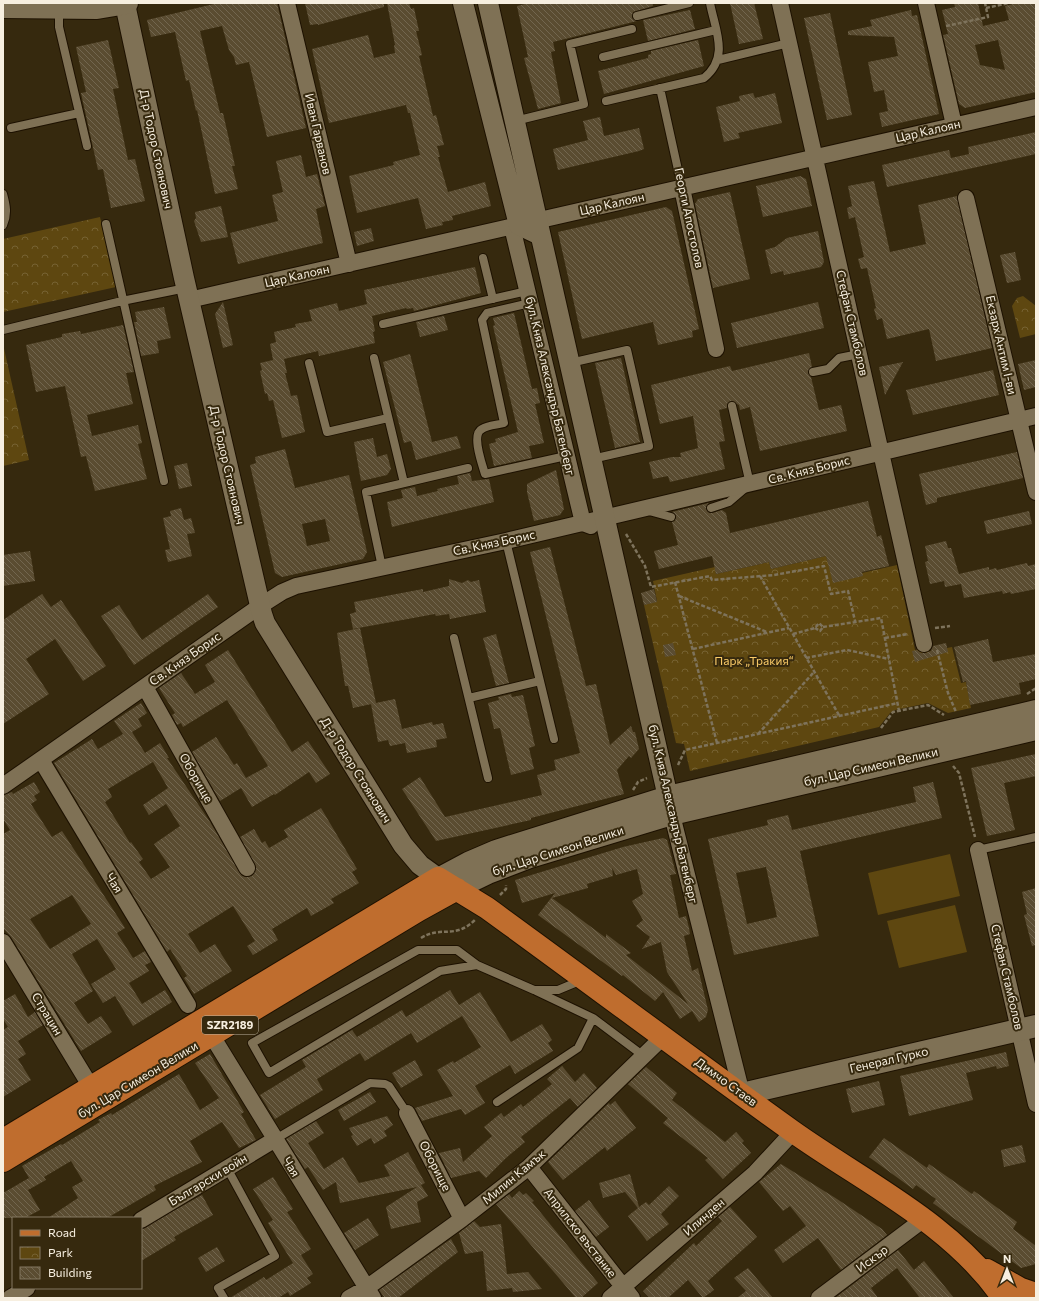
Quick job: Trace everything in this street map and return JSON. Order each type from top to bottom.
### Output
[{"type":"main road","points":[[3,7],[104,8],[125,3]]},
{"type":"main road","name":"Димчо Стаев","points":[[438,878],[487,908],[664,1036],[793,1132],[924,1219],[975,1264],[985,1274],[1003,1298]]},
{"type":"main road","name":"бул. Цар Симеон Велики","points":[[3,1140],[438,878]]},
{"type":"main road","name":"бул. Цар Симеон Велики","points":[[3,1161],[412,914],[457,889]]},
{"type":"main road","name":"Генерал Гурко","points":[[742,1094],[1028,1028]]},
{"type":"main road","points":[[975,1264],[1021,1289],[1036,1294]]},
{"type":"street","name":"Д-р Тодор Стоянович","points":[[125,3],[187,294],[265,623],[403,845],[420,865],[438,878]]},
{"type":"street","name":"Иван Гарванов","points":[[287,3],[349,264]]},
{"type":"street","name":"бул. Княз Александър Батенберг","points":[[463,3],[532,227],[569,363],[607,525],[669,772],[670,805],[742,1094]]},
{"type":"street","name":"бул. Княз Александър Батенберг","points":[[488,3],[514,121],[532,227]]},
{"type":"street","name":"Стефан Стамболов","points":[[780,3],[924,644]]},
{"type":"street","points":[[926,3],[954,125]]},
{"type":"street","name":"Цар Калоян","points":[[187,294],[349,264],[532,227],[682,188],[1036,107]]},
{"type":"street","name":"Георги Апостолов","points":[[682,188],[716,349]]},
{"type":"street","name":"Екзарх Антим I-ви","points":[[966,198],[1036,492]]},
{"type":"street","name":"бул. Княз Александър Батенберг","points":[[532,227],[513,231],[583,523]]},
{"type":"street","name":"Св. Княз Борис","points":[[607,525],[642,509],[1036,416]]},
{"type":"street","points":[[583,523],[607,525]]},
{"type":"street","name":"Св. Княз Борис","points":[[3,786],[282,592],[296,586],[583,523]]},
{"type":"street","name":"Оборище","points":[[145,688],[247,868]]},
{"type":"street","name":"бул. Цар Симеон Велики","points":[[438,878],[468,862],[496,850],[670,805],[1030,704]]},
{"type":"street","name":"бул. Цар Симеон Велики","points":[[457,889],[501,869],[670,805],[1036,730]]},
{"type":"street","name":"Чая","points":[[41,760],[188,1005]]},
{"type":"street","name":"Стефан Стамболов","points":[[978,850],[1028,1028],[1036,1104]]},
{"type":"street","name":"Страцин","points":[[4,947],[91,1087]]},
{"type":"street","name":"Чая","points":[[212,1036],[274,1140],[369,1293]]},
{"type":"street","name":"Милин Камък","points":[[349,1298],[369,1293],[529,1167],[645,1057],[664,1036]]},
{"type":"street","name":"Оборище","points":[[407,1113],[462,1219]]},
{"type":"street","name":"Илинден","points":[[610,1298],[627,1293],[755,1173],[793,1132]]},
{"type":"street","name":"Български войн","points":[[142,1219],[274,1140]]},
{"type":"street","name":"Априлско въстание","points":[[529,1167],[627,1293]]},
{"type":"street","name":"Искър","points":[[819,1298],[924,1219]]},
{"type":"street","points":[[10,1298],[25,1289]]},
{"type":"lane","points":[[637,16],[689,3]]},
{"type":"lane","points":[[606,101],[704,78],[711,72],[718,60],[720,52],[710,3]]},
{"type":"lane","points":[[59,7],[60,27],[87,146]]},
{"type":"lane","points":[[514,121],[584,104],[570,44],[632,29]]},
{"type":"lane","points":[[603,57],[716,30]]},
{"type":"lane","points":[[718,60],[789,44]]},
{"type":"lane","name":"Георги Апостолов","points":[[660,88],[682,188]]},
{"type":"lane","points":[[11,128],[79,113]]},
{"type":"lane","points":[[3,194],[6,206],[6,218],[3,225]]},
{"type":"lane","points":[[106,224],[122,301],[164,481]]},
{"type":"lane","points":[[483,258],[493,299]]},
{"type":"lane","points":[[3,330],[122,301],[187,294]]},
{"type":"lane","points":[[384,324],[493,299],[528,297]]},
{"type":"lane","points":[[528,297],[487,313],[482,320],[504,423],[482,429],[479,432],[477,441],[483,468],[485,474],[566,456]]},
{"type":"lane","points":[[569,363],[628,350],[649,446],[592,459]]},
{"type":"lane","points":[[813,372],[828,369],[840,358],[859,354]]},
{"type":"lane","points":[[374,358],[404,483]]},
{"type":"lane","points":[[309,363],[327,432],[388,418]]},
{"type":"lane","points":[[711,508],[729,502],[750,484],[732,406]]},
{"type":"lane","points":[[382,567],[366,492],[468,468]]},
{"type":"lane","points":[[642,509],[671,517]]},
{"type":"lane","points":[[506,541],[554,739]]},
{"type":"lane","points":[[454,638],[488,778]]},
{"type":"lane","points":[[469,698],[540,681]]},
{"type":"lane","points":[[978,850],[1036,837]]},
{"type":"lane","points":[[477,966],[440,971],[269,1073],[252,1044],[418,950],[457,950],[477,966],[534,990],[593,1018],[645,1057]]},
{"type":"lane","points":[[534,990],[558,990],[584,979]]},
{"type":"lane","points":[[497,1102],[578,1048],[593,1018]]},
{"type":"lane","points":[[274,1140],[370,1083],[378,1083],[389,1086],[407,1113]]},
{"type":"lane","points":[[224,1298],[218,1288],[275,1256],[227,1168]]},
{"type":"path","points":[[932,29],[988,17],[985,3]]},
{"type":"path","points":[[986,8],[1009,3]]},
{"type":"path","points":[[607,525],[624,530],[646,566],[651,588],[710,576],[712,580],[760,576],[824,566],[831,594],[848,591],[855,621]]},
{"type":"path","points":[[760,576],[840,717]]},
{"type":"path","points":[[675,582],[717,743]]},
{"type":"path","points":[[679,596],[769,632]]},
{"type":"path","points":[[815,628],[820,631],[823,627],[880,618],[899,711]]},
{"type":"path","points":[[793,634],[815,628],[819,624],[823,627]]},
{"type":"path","points":[[693,649],[790,628]]},
{"type":"path","points":[[924,644],[938,650],[948,693],[956,713]]},
{"type":"path","points":[[806,658],[847,650],[889,659]]},
{"type":"path","points":[[757,734],[814,672]]},
{"type":"path","points":[[1030,704],[1036,688]]},
{"type":"path","points":[[629,794],[642,780],[669,772],[685,750],[898,703]]},
{"type":"path","points":[[880,729],[891,714],[928,705],[949,715],[964,712]]},
{"type":"path","points":[[947,749],[950,763],[959,773],[978,850]]},
{"type":"path","points":[[420,939],[434,932],[464,930],[506,889],[501,869]]},
{"type":"green space","points":[[100,217],[116,287],[3,312],[3,239]]},
{"type":"green space","points":[[1023,296],[1036,306],[1036,334],[1020,338],[1012,306],[1017,298]]},
{"type":"green space","points":[[3,344],[29,460],[3,466]]},
{"type":"green space","name":"Парк „Тракия“","points":[[826,556],[834,582],[862,573],[897,565],[915,650],[926,648],[927,652],[952,647],[961,683],[966,682],[971,708],[948,713],[928,703],[895,710],[890,713],[879,727],[690,771],[684,744],[676,743],[644,605],[657,601],[653,581],[715,567],[716,574],[769,562],[771,569]]},
{"type":"green space","points":[[950,854],[960,896],[878,915],[868,873]]},
{"type":"green space","points":[[955,905],[967,952],[899,968],[887,921]]},
{"type":"building","points":[[218,3],[277,3],[306,128],[267,137],[249,62],[236,65],[234,57],[229,50],[222,26],[200,31],[220,113],[223,113],[235,166],[232,166],[238,189],[215,194],[197,110],[196,111],[189,80],[186,81],[175,32],[151,37],[147,20]]},
{"type":"building","points":[[305,3],[384,3],[384,7],[318,25],[310,25]]},
{"type":"building","points":[[387,3],[409,3],[411,9],[414,8],[419,31],[416,31],[422,55],[419,56],[433,116],[436,115],[444,145],[437,146],[440,157],[438,157],[448,192],[485,182],[491,206],[452,216],[453,220],[442,222],[443,225],[426,229],[418,198],[357,213],[349,176],[394,165],[393,162],[420,155],[410,113],[408,113],[406,105],[329,123],[312,49],[368,35],[374,58],[395,53],[395,45]]},
{"type":"building","points":[[529,3],[652,3],[653,6],[633,12],[632,18],[637,21],[553,42],[555,51],[551,52],[561,103],[538,109],[524,58],[528,57],[517,6]]},
{"type":"building","points":[[730,3],[754,3],[763,39],[739,44]]},
{"type":"building","points":[[954,3],[978,3],[983,26],[1009,20],[1005,6],[1017,3],[1036,3],[1036,92],[965,108],[959,104],[943,35],[948,34],[942,10],[955,7]],"holes":[[[998,40],[1005,70],[980,65],[975,45]]]},
{"type":"building","points":[[690,10],[695,29],[648,41],[643,20]]},
{"type":"building","points":[[911,10],[912,16],[917,15],[939,114],[882,127],[879,113],[888,111],[884,90],[874,92],[868,62],[898,56],[894,37],[848,35],[848,31],[872,26],[870,20]]},
{"type":"building","points":[[830,13],[852,115],[827,120],[804,18]]},
{"type":"building","points":[[108,40],[119,88],[113,89],[128,160],[135,159],[145,201],[111,208],[103,169],[98,170],[81,93],[86,92],[76,47]]},
{"type":"building","points":[[698,40],[704,66],[604,94],[598,71],[648,58],[651,51]]},
{"type":"building","points":[[753,93],[755,98],[775,93],[782,123],[738,133],[740,138],[724,142],[716,107],[740,101],[739,96]]},
{"type":"building","points":[[600,117],[604,136],[639,128],[644,149],[558,170],[553,149],[588,140],[583,121]]},
{"type":"building","points":[[1036,132],[1036,154],[887,187],[882,165],[949,150],[951,158],[969,154],[968,147]]},
{"type":"building","points":[[301,155],[306,177],[317,174],[325,206],[316,209],[323,243],[238,264],[230,233],[278,221],[272,195],[283,192],[276,161]]},
{"type":"building","points":[[800,176],[806,179],[812,206],[763,217],[756,186]]},
{"type":"building","points":[[874,181],[890,252],[926,244],[918,205],[957,196],[992,348],[936,361],[929,329],[887,339],[882,318],[877,320],[874,309],[876,308],[867,268],[861,269],[858,259],[864,257],[855,217],[849,219],[847,208],[852,206],[848,186]]},
{"type":"building","points":[[730,192],[750,279],[713,288],[695,204],[698,199]]},
{"type":"building","points":[[221,206],[228,237],[201,242],[194,221],[196,218],[195,212]]},
{"type":"building","points":[[666,207],[672,211],[699,329],[692,331],[693,337],[658,345],[653,322],[582,339],[558,232]]},
{"type":"building","points":[[371,228],[374,241],[357,246],[354,232]]},
{"type":"building","points":[[818,231],[824,262],[821,267],[784,275],[783,271],[771,274],[765,250],[775,247],[787,238]]},
{"type":"building","points":[[1015,252],[1021,280],[1007,283],[1000,255]]},
{"type":"building","points":[[475,267],[481,293],[414,311],[413,308],[406,308],[372,316],[375,331],[373,332],[375,343],[319,356],[318,351],[284,359],[287,373],[285,373],[291,396],[297,395],[305,432],[282,438],[273,400],[269,401],[267,393],[265,394],[260,371],[262,370],[260,363],[273,360],[270,344],[276,342],[274,332],[296,327],[295,324],[312,321],[309,310],[337,303],[339,311],[367,304],[364,290]]},
{"type":"building","points":[[223,302],[233,345],[223,348],[215,314]]},
{"type":"building","points":[[818,302],[824,328],[737,348],[731,323]]},
{"type":"building","points":[[164,307],[171,338],[157,341],[159,353],[141,356],[134,322],[137,322],[135,312]]},
{"type":"building","points":[[514,313],[532,389],[537,388],[540,403],[535,404],[544,443],[529,446],[532,458],[494,466],[489,444],[496,442],[495,439],[518,432],[493,326],[495,325],[493,318]]},
{"type":"building","points":[[444,316],[448,330],[420,337],[416,322]]},
{"type":"building","points":[[123,325],[134,372],[126,373],[133,404],[87,415],[92,436],[138,425],[142,443],[138,444],[147,479],[95,491],[86,456],[81,457],[65,386],[36,392],[26,345],[62,337],[62,334],[80,331],[81,334]]},
{"type":"building","points":[[809,353],[812,367],[808,373],[811,377],[819,410],[841,405],[847,431],[760,451],[750,407],[740,410],[739,405],[730,401],[727,404],[727,408],[719,410],[725,441],[719,442],[725,469],[670,482],[668,476],[653,479],[649,462],[672,457],[681,457],[680,453],[698,448],[693,416],[660,424],[651,385],[730,366],[732,371]]},
{"type":"building","points":[[410,354],[432,442],[457,436],[461,448],[416,460],[411,441],[404,443],[383,362]]},
{"type":"building","points":[[621,358],[640,442],[615,448],[595,363]]},
{"type":"building","points":[[1036,360],[1036,387],[1024,390],[1018,364]]},
{"type":"building","points":[[903,362],[885,395],[879,367]]},
{"type":"building","points":[[993,370],[999,395],[913,415],[906,390]]},
{"type":"building","points":[[373,438],[377,457],[387,454],[391,469],[387,475],[361,481],[354,442]]},
{"type":"building","points":[[285,449],[295,488],[349,475],[367,552],[363,559],[282,577],[275,573],[250,465],[256,463],[255,457]],"holes":[[[325,519],[330,541],[307,546],[302,524]]]},
{"type":"building","points":[[1017,452],[1023,478],[937,498],[937,502],[926,505],[919,474]]},
{"type":"building","points":[[187,463],[192,486],[179,489],[174,466]]},
{"type":"building","points":[[556,470],[564,509],[560,515],[534,521],[527,492],[527,484]]},
{"type":"building","points":[[470,473],[472,481],[489,479],[494,502],[392,527],[387,502],[403,498],[401,490],[415,487],[417,496],[438,491],[437,489],[459,484],[457,476]]},
{"type":"building","points":[[868,501],[877,537],[881,535],[889,566],[862,572],[863,576],[833,583],[826,556],[771,569],[769,562],[716,574],[712,556],[659,569],[654,551],[678,545],[672,522],[675,521],[676,516],[672,512],[709,503],[706,507],[708,512],[712,513],[722,510],[726,513],[730,533]]},
{"type":"building","points":[[181,508],[184,520],[191,518],[195,533],[187,534],[192,556],[168,562],[165,550],[170,549],[163,518],[171,516],[170,511]]},
{"type":"building","points":[[1029,511],[1032,524],[987,534],[984,521]]},
{"type":"building","points":[[946,541],[948,548],[951,548],[959,574],[989,567],[989,570],[996,568],[997,570],[1027,563],[1028,566],[1036,564],[1036,589],[1011,594],[1010,592],[1003,594],[1002,591],[964,598],[961,584],[945,587],[944,581],[930,584],[925,562],[928,561],[925,546]]},
{"type":"building","points":[[550,547],[586,686],[596,684],[610,745],[631,726],[633,732],[635,732],[639,749],[631,758],[629,756],[617,770],[624,794],[531,818],[531,820],[436,841],[402,789],[420,777],[445,817],[542,795],[537,775],[556,770],[554,760],[580,753],[530,552]]},
{"type":"building","points":[[30,551],[35,581],[3,586],[3,555]]},
{"type":"building","points":[[449,579],[462,583],[468,580],[471,582],[479,580],[486,612],[450,619],[449,614],[436,616],[435,614],[353,629],[350,614],[356,612],[354,602],[423,589],[423,592],[449,586]]},
{"type":"building","points":[[654,589],[657,602],[644,605],[641,593]]},
{"type":"building","points":[[42,594],[51,607],[61,600],[106,666],[83,681],[55,639],[26,659],[49,694],[3,724],[3,620]]},
{"type":"building","points":[[208,594],[218,607],[134,665],[101,616],[119,605],[142,640]]},
{"type":"building","points":[[360,628],[376,703],[353,708],[348,686],[345,686],[337,633]]},
{"type":"building","points":[[496,634],[509,683],[496,686],[483,638]]},
{"type":"building","points":[[988,639],[993,662],[1036,654],[1036,679],[1019,683],[1021,694],[970,705],[966,681],[963,682],[954,647]]},
{"type":"building","points":[[673,643],[676,655],[665,657],[663,645]]},
{"type":"building","points":[[946,643],[948,652],[915,662],[912,651],[917,650],[921,653],[926,653],[931,651],[933,646]]},
{"type":"building","points":[[228,650],[292,752],[308,741],[330,774],[316,783],[309,772],[275,795],[274,794],[252,807],[241,788],[220,801],[192,752],[216,737],[234,765],[237,763],[246,778],[268,766],[227,700],[183,727],[181,723],[177,725],[172,715],[175,713],[159,688],[181,673],[195,694],[215,682],[205,665]]},
{"type":"building","points":[[511,694],[512,697],[523,695],[535,746],[529,748],[534,769],[511,775],[500,728],[494,729],[488,703],[499,700],[498,697]]},
{"type":"building","points":[[395,699],[402,729],[432,722],[433,725],[443,723],[447,738],[436,740],[437,747],[407,753],[405,743],[390,746],[388,740],[378,742],[371,704]]},
{"type":"building","points":[[141,703],[147,713],[138,719],[142,726],[132,732],[145,753],[160,743],[169,758],[167,758],[210,822],[242,876],[252,876],[256,868],[240,837],[254,829],[262,843],[265,841],[269,848],[288,837],[284,830],[321,808],[357,869],[352,872],[359,883],[331,899],[334,903],[311,916],[307,908],[272,929],[278,940],[253,955],[247,946],[255,941],[233,906],[188,934],[200,953],[215,944],[232,971],[194,994],[184,978],[187,976],[170,949],[167,952],[54,763],[92,739],[98,749],[123,734],[114,721]],"holes":[[[153,762],[168,788],[143,805],[149,815],[166,804],[180,826],[154,844],[170,867],[151,879],[139,862],[143,859],[131,842],[130,843],[105,802],[112,797],[108,789]]]},
{"type":"building","points":[[1036,754],[1036,776],[1004,783],[1015,830],[987,836],[971,768]]},
{"type":"building","points":[[34,782],[40,792],[34,796],[37,800],[31,804],[52,837],[62,831],[125,928],[117,933],[133,958],[145,951],[151,962],[145,965],[149,971],[129,983],[142,1004],[165,990],[172,1002],[133,1026],[115,996],[103,1003],[91,984],[116,969],[97,939],[72,954],[93,991],[74,1003],[88,1024],[101,1016],[112,1032],[81,1051],[11,937],[3,928],[3,834],[10,830],[3,819],[3,795],[12,792],[13,794]],"holes":[[[72,895],[91,924],[50,949],[30,919]]]},
{"type":"building","points":[[933,782],[942,818],[800,851],[819,936],[734,955],[708,839],[768,825],[767,820],[788,815],[792,830],[916,802],[913,787]],"holes":[[[766,867],[777,917],[747,924],[736,873]]]},
{"type":"building","points":[[663,838],[667,840],[676,874],[670,875],[679,918],[686,916],[690,934],[684,936],[692,971],[698,968],[708,1010],[706,1017],[699,1022],[692,1011],[680,1019],[663,992],[655,1001],[623,975],[622,976],[538,915],[555,893],[522,903],[515,880],[623,847]],"holes":[[[612,868],[616,875],[637,869],[643,894],[632,901],[643,920],[636,926],[650,937],[642,949],[661,942],[667,972],[688,1004],[626,955],[631,953],[606,934],[606,938],[552,898],[588,888],[587,884],[613,876]]]},
{"type":"building","points":[[1036,888],[1036,945],[1032,946],[1024,915],[1027,914],[1022,892]]},
{"type":"building","points":[[450,990],[459,1005],[480,992],[511,1042],[542,1024],[552,1040],[548,1043],[553,1051],[515,1074],[510,1065],[475,1086],[485,1103],[465,1115],[461,1109],[422,1121],[415,1108],[453,1096],[437,1070],[453,1061],[454,1063],[481,1047],[462,1016],[417,1043],[411,1033],[365,1061],[360,1053],[317,1079],[323,1090],[275,1119],[260,1095],[306,1067],[302,1060],[352,1030],[357,1037],[402,1010],[406,1017]]},
{"type":"building","points":[[15,994],[28,1017],[35,1012],[43,1025],[18,1041],[26,1054],[18,1059],[31,1080],[3,1097],[3,1030],[8,1027],[3,1019],[3,1001]]},
{"type":"building","points":[[1006,1052],[1009,1066],[997,1069],[996,1066],[966,1073],[973,1100],[909,1116],[900,1076]]},
{"type":"building","points":[[210,1054],[244,1112],[241,1114],[256,1140],[239,1148],[222,1122],[190,1141],[202,1162],[154,1186],[156,1190],[109,1217],[50,1217],[78,1198],[72,1187],[83,1181],[71,1161],[44,1177],[46,1180],[28,1190],[40,1210],[27,1217],[3,1218],[3,1193],[29,1178],[22,1166],[61,1144],[62,1145],[100,1122],[98,1120],[111,1113],[112,1115],[179,1074],[200,1110],[219,1098],[195,1063]]},
{"type":"building","points":[[415,1060],[423,1075],[401,1088],[392,1073]]},
{"type":"building","points":[[562,1066],[575,1082],[584,1073],[597,1088],[578,1107],[570,1098],[521,1137],[525,1142],[486,1178],[479,1171],[451,1178],[439,1153],[460,1148],[463,1162],[492,1136],[484,1127],[501,1113],[504,1117],[521,1104],[523,1107],[552,1084],[547,1079]]},
{"type":"building","points":[[646,1067],[677,1093],[672,1100],[725,1142],[736,1132],[744,1141],[742,1143],[751,1153],[723,1179],[705,1160],[708,1158],[663,1123],[668,1118],[628,1084]]},
{"type":"building","points":[[879,1081],[885,1105],[852,1113],[846,1089]]},
{"type":"building","points":[[370,1092],[376,1102],[344,1121],[338,1110]]},
{"type":"building","points":[[615,1101],[636,1128],[607,1151],[605,1147],[563,1180],[548,1162],[609,1103],[610,1105]]},
{"type":"building","points":[[387,1116],[393,1125],[384,1131],[387,1136],[374,1144],[371,1138],[357,1146],[351,1136],[353,1135],[349,1128]]},
{"type":"building","points":[[316,1121],[324,1133],[308,1143],[324,1169],[343,1157],[359,1183],[390,1176],[384,1165],[408,1152],[425,1183],[421,1185],[428,1196],[417,1202],[421,1222],[391,1229],[386,1207],[417,1187],[340,1203],[336,1182],[323,1190],[308,1167],[305,1169],[286,1139]]},
{"type":"building","points":[[884,1138],[927,1168],[929,1164],[972,1194],[974,1191],[1017,1222],[1013,1229],[1036,1246],[1036,1264],[1021,1268],[933,1203],[936,1199],[916,1185],[913,1189],[869,1157]]},
{"type":"building","points":[[1022,1145],[1026,1162],[1004,1167],[1001,1150]]},
{"type":"building","points":[[781,1164],[882,1229],[887,1235],[841,1270],[818,1238],[783,1263],[774,1250],[806,1226],[790,1206],[783,1211],[759,1182]]},
{"type":"building","points":[[630,1174],[639,1207],[646,1202],[649,1205],[669,1186],[679,1196],[661,1214],[669,1224],[647,1241],[628,1216],[638,1208],[625,1192],[603,1198],[599,1183]]},
{"type":"building","points":[[273,1177],[293,1209],[287,1212],[311,1249],[301,1255],[313,1274],[307,1278],[311,1283],[290,1296],[288,1292],[278,1298],[230,1298],[264,1277],[266,1280],[293,1263],[268,1223],[273,1220],[253,1189]]},
{"type":"building","points":[[519,1191],[523,1195],[526,1193],[534,1201],[532,1202],[598,1283],[581,1298],[576,1298],[496,1204],[509,1194],[512,1198]]},
{"type":"building","points":[[202,1195],[213,1215],[174,1237],[176,1240],[142,1260],[142,1228]]},
{"type":"building","points":[[589,1200],[609,1227],[596,1237],[575,1211]]},
{"type":"building","points":[[730,1207],[757,1237],[708,1281],[714,1290],[703,1298],[688,1280],[668,1298],[650,1298],[643,1291],[694,1243],[696,1246],[722,1221],[718,1217]]},
{"type":"building","points":[[368,1218],[379,1235],[355,1250],[344,1233]]},
{"type":"building","points":[[474,1221],[480,1227],[501,1224],[507,1274],[528,1272],[542,1289],[513,1292],[512,1288],[487,1291],[483,1251],[465,1254],[459,1233]]},
{"type":"building","points":[[451,1239],[458,1252],[398,1298],[385,1298],[379,1290]]},
{"type":"building","points":[[217,1247],[225,1261],[206,1272],[198,1258]]},
{"type":"building","points":[[898,1250],[914,1270],[924,1261],[954,1298],[920,1298],[897,1268],[871,1288],[878,1298],[835,1298]]},
{"type":"building","points":[[748,1268],[773,1298],[737,1298],[746,1291],[734,1278]]}]
